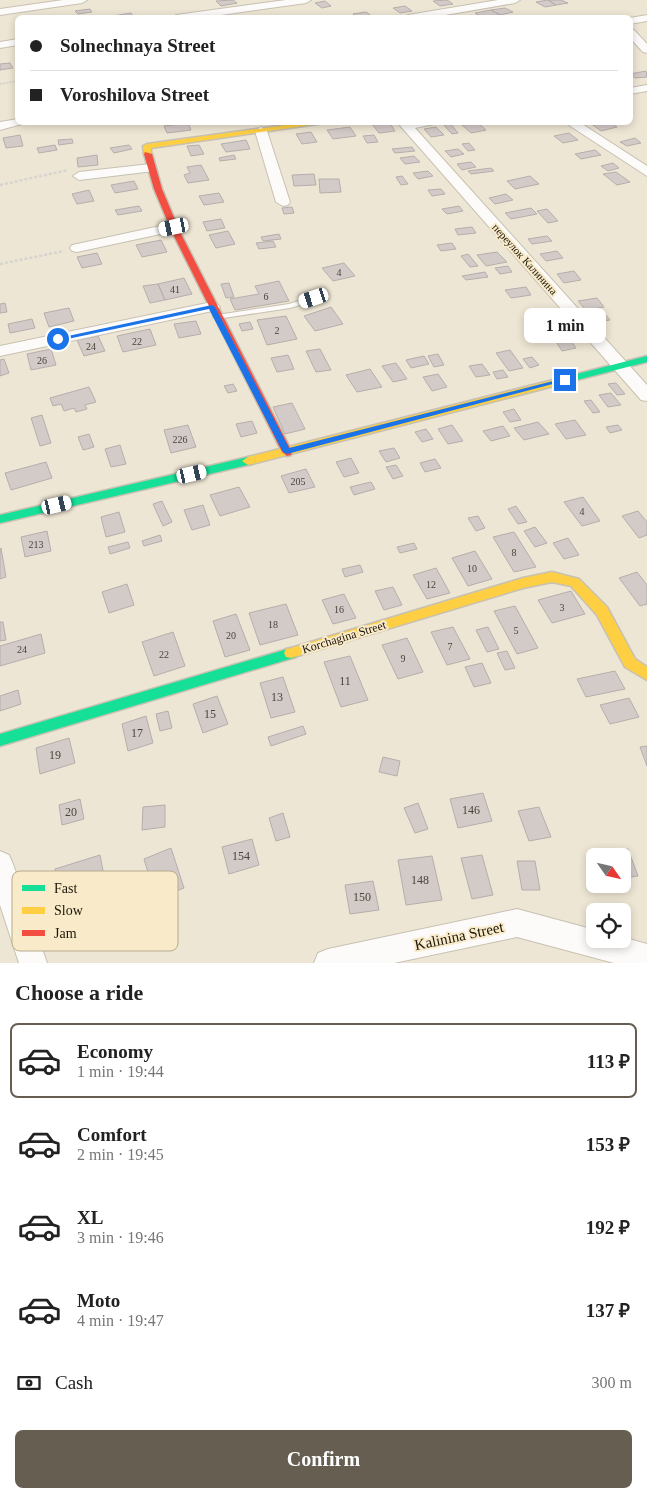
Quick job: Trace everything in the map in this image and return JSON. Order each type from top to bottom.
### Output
[{"type":"street","points":[[0,12],[82,0]]},
{"type":"street","points":[[195,15],[306,0]]},
{"type":"street","points":[[426,15],[515,0]]},
{"type":"street","points":[[282,2],[296,13]]},
{"type":"street","points":[[633,20],[647,18]]},
{"type":"street","points":[[633,35],[647,50]]},
{"type":"street","points":[[0,45],[15,42]]},
{"type":"street","points":[[633,80],[645,88]]},
{"type":"street","points":[[0,126],[15,123]]},
{"type":"street","points":[[287,452],[214,312],[174,227],[150,168],[147,146],[306,125]]},
{"type":"street","name":"переулок Калинина","points":[[406,125],[647,396]]},
{"type":"street","points":[[575,125],[647,172]]},
{"type":"street","points":[[262,131],[283,202]]},
{"type":"street","points":[[80,176],[150,168]]},
{"type":"street","points":[[77,248],[174,227]]},
{"type":"street","points":[[0,351],[214,312]]},
{"type":"street","points":[[0,519],[287,452],[647,359]]},
{"type":"street","name":"Korchagina Street","points":[[0,740],[513,586],[552,577],[575,582],[602,611],[630,664],[647,674]]},
{"type":"street","points":[[0,864],[12,899]]},
{"type":"street","name":"Kalinina Street","points":[[328,963],[517,923],[647,958]]},
{"type":"street","points":[[30,951],[34,963]]},
{"type":"lane","points":[[214,312],[290,306],[314,298]]},
{"type":"path","points":[[0,84],[15,82]]},
{"type":"path","points":[[0,185],[26,177],[48,175],[68,170],[80,176]]},
{"type":"path","points":[[0,264],[77,248]]},
{"type":"building","points":[[233,0],[237,3],[221,6],[216,1]]},
{"type":"building","points":[[447,0],[453,4],[440,6],[433,1]]},
{"type":"building","points":[[548,0],[561,0],[568,3],[556,5]]},
{"type":"building","points":[[548,0],[556,5],[545,7],[536,2]]},
{"type":"building","points":[[325,1],[331,6],[322,8],[315,3]]},
{"type":"building","points":[[405,6],[412,11],[400,13],[393,8]]},
{"type":"building","points":[[505,8],[513,12],[500,15],[491,10]]},
{"type":"building","points":[[90,9],[92,12],[78,14],[75,11]]},
{"type":"building","points":[[491,10],[500,15],[478,15],[475,13]]},
{"type":"building","points":[[366,12],[370,15],[354,15]]},
{"type":"building","points":[[10,63],[13,68],[0,70],[0,64]]},
{"type":"building","points":[[646,71],[647,77],[635,78],[633,73]]},
{"type":"building","points":[[189,125],[191,130],[167,133],[164,126]]},
{"type":"building","points":[[373,125],[391,125],[395,131],[379,133]]},
{"type":"building","points":[[444,125],[452,125],[458,133],[452,134]]},
{"type":"building","points":[[462,125],[480,125],[486,130],[471,133]]},
{"type":"building","points":[[593,125],[615,125],[617,127],[601,131]]},
{"type":"building","points":[[350,127],[356,136],[333,139],[327,130]]},
{"type":"building","points":[[436,127],[444,135],[431,137],[424,129]]},
{"type":"building","points":[[311,132],[317,142],[302,144],[296,134]]},
{"type":"building","points":[[569,133],[578,140],[563,143],[554,136]]},
{"type":"building","points":[[20,135],[23,146],[6,148],[3,138]]},
{"type":"building","points":[[374,135],[378,142],[367,143],[363,136]]},
{"type":"building","points":[[635,138],[641,143],[627,146],[620,142]]},
{"type":"building","points":[[72,139],[73,143],[59,145],[58,140]]},
{"type":"building","points":[[246,140],[250,149],[226,152],[221,144]]},
{"type":"building","points":[[469,143],[475,150],[468,151],[462,144]]},
{"type":"building","points":[[55,145],[57,150],[39,153],[37,148]]},
{"type":"building","points":[[129,145],[132,149],[114,153],[110,148]]},
{"type":"building","points":[[199,145],[204,154],[191,156],[187,146]]},
{"type":"building","points":[[412,147],[415,151],[395,153],[392,149]]},
{"type":"building","points":[[458,149],[464,154],[451,157],[445,151]]},
{"type":"building","points":[[595,150],[601,155],[581,159],[575,154]]},
{"type":"building","points":[[97,155],[98,165],[78,167],[77,158]]},
{"type":"building","points":[[234,155],[236,159],[220,161],[219,158]]},
{"type":"building","points":[[414,156],[420,162],[405,164],[400,158]]},
{"type":"building","points":[[471,162],[476,167],[462,170],[457,164]]},
{"type":"building","points":[[613,163],[619,168],[608,171],[601,166]]},
{"type":"building","points":[[201,165],[209,180],[188,183],[184,175],[190,173],[187,167]]},
{"type":"building","points":[[491,168],[494,171],[471,174],[468,171]]},
{"type":"building","points":[[428,171],[433,176],[418,179],[413,173]]},
{"type":"building","points":[[616,172],[630,182],[617,185],[603,174]]},
{"type":"building","points":[[314,174],[316,185],[294,186],[292,175]]},
{"type":"building","points":[[402,176],[408,184],[401,185],[396,177]]},
{"type":"building","points":[[530,176],[539,184],[515,189],[507,181]]},
{"type":"building","points":[[319,179],[339,179],[341,192],[320,193]]},
{"type":"building","points":[[134,181],[138,189],[115,193],[111,185]]},
{"type":"building","points":[[441,189],[445,194],[432,196],[428,190]]},
{"type":"building","points":[[89,190],[94,201],[77,204],[72,194]]},
{"type":"building","points":[[219,193],[224,202],[204,205],[199,196]]},
{"type":"building","points":[[506,194],[513,200],[495,204],[489,198]]},
{"type":"building","points":[[139,206],[142,211],[118,215],[115,210]]},
{"type":"building","points":[[459,206],[463,211],[447,214],[442,209]]},
{"type":"building","points":[[292,207],[294,213],[284,214],[282,208]]},
{"type":"building","points":[[531,208],[537,214],[511,219],[505,213]]},
{"type":"building","points":[[547,209],[558,221],[548,223],[537,211]]},
{"type":"building","points":[[221,219],[225,228],[207,231],[203,222]]},
{"type":"building","points":[[472,227],[476,233],[458,235],[455,229]]},
{"type":"building","points":[[228,231],[235,244],[216,248],[209,235]]},
{"type":"building","points":[[279,234],[281,239],[263,241],[261,237]]},
{"type":"building","points":[[547,236],[552,241],[532,244],[528,239]]},
{"type":"building","points":[[161,240],[167,252],[142,257],[136,245]]},
{"type":"building","points":[[273,241],[276,247],[259,249],[256,243]]},
{"type":"building","points":[[452,243],[456,249],[441,251],[437,245]]},
{"type":"building","points":[[557,251],[563,258],[546,261],[540,254]]},
{"type":"building","points":[[497,252],[507,262],[486,266],[477,255]]},
{"type":"building","points":[[97,253],[102,264],[82,268],[77,257]]},
{"type":"building","points":[[468,254],[478,266],[470,267],[461,256]]},
{"type":"building","points":[[344,263],[355,276],[333,281],[322,268]]},
{"type":"building","points":[[508,266],[512,272],[500,274],[495,268]]},
{"type":"building","points":[[574,271],[581,280],[564,283],[557,274]]},
{"type":"building","points":[[485,272],[488,277],[466,280],[462,276]]},
{"type":"building","points":[[184,278],[192,294],[165,300],[158,284]]},
{"type":"building","points":[[279,281],[289,301],[235,310],[230,299],[259,294],[255,286]]},
{"type":"building","points":[[229,283],[234,297],[226,298],[221,284]]},
{"type":"building","points":[[158,284],[165,300],[150,303],[143,286]]},
{"type":"building","points":[[526,287],[531,295],[511,298],[505,290]]},
{"type":"building","points":[[597,298],[604,307],[586,310],[578,301]]},
{"type":"building","points":[[5,303],[7,312],[0,313],[0,304]]},
{"type":"building","points":[[331,307],[343,324],[315,331],[304,316]]},
{"type":"building","points":[[69,308],[74,321],[49,327],[44,313]]},
{"type":"building","points":[[603,312],[610,320],[595,322],[589,315]]},
{"type":"building","points":[[286,316],[297,339],[267,345],[257,320]]},
{"type":"building","points":[[32,319],[35,328],[10,333],[8,324]]},
{"type":"building","points":[[196,321],[201,334],[179,338],[174,324]]},
{"type":"building","points":[[250,322],[253,329],[242,331],[239,324]]},
{"type":"building","points":[[150,329],[156,345],[123,352],[117,336]]},
{"type":"building","points":[[98,336],[105,351],[84,356],[77,340]]},
{"type":"building","points":[[569,338],[576,348],[562,351],[555,340]]},
{"type":"building","points":[[51,349],[56,365],[31,370],[27,354]]},
{"type":"building","points":[[320,349],[331,370],[316,372],[306,351]]},
{"type":"building","points":[[510,350],[523,368],[509,371],[496,353]]},
{"type":"building","points":[[438,354],[444,365],[434,367],[428,356]]},
{"type":"building","points":[[288,355],[294,369],[277,372],[271,358]]},
{"type":"building","points":[[424,356],[429,364],[411,368],[406,360]]},
{"type":"building","points":[[532,357],[539,365],[530,368],[523,359]]},
{"type":"building","points":[[4,359],[9,373],[0,376],[0,360]]},
{"type":"building","points":[[396,363],[407,379],[393,382],[382,366]]},
{"type":"building","points":[[482,364],[490,375],[476,377],[469,366]]},
{"type":"building","points":[[370,369],[382,387],[357,392],[346,375]]},
{"type":"building","points":[[503,370],[508,377],[497,379],[493,372]]},
{"type":"building","points":[[438,374],[447,387],[432,391],[423,377]]},
{"type":"building","points":[[616,383],[625,394],[617,395],[608,384]]},
{"type":"building","points":[[233,384],[237,391],[228,393],[224,386]]},
{"type":"building","points":[[89,387],[96,402],[85,405],[87,409],[76,412],[74,408],[64,411],[61,404],[53,406],[50,398]]},
{"type":"building","points":[[611,393],[621,405],[608,407],[599,395]]},
{"type":"building","points":[[591,400],[600,412],[593,413],[584,401]]},
{"type":"building","points":[[292,403],[305,429],[285,434],[273,407]]},
{"type":"building","points":[[514,409],[521,420],[510,422],[503,412]]},
{"type":"building","points":[[42,415],[51,443],[40,446],[31,418]]},
{"type":"building","points":[[575,420],[586,435],[566,439],[555,424]]},
{"type":"building","points":[[252,421],[257,433],[241,437],[236,424]]},
{"type":"building","points":[[538,422],[549,434],[524,440],[514,428]]},
{"type":"building","points":[[188,425],[196,447],[171,453],[164,430]]},
{"type":"building","points":[[452,425],[463,441],[448,444],[438,429]]},
{"type":"building","points":[[618,425],[622,430],[610,433],[606,427]]},
{"type":"building","points":[[503,426],[510,436],[491,441],[483,431]]},
{"type":"building","points":[[426,429],[433,439],[422,442],[415,432]]},
{"type":"building","points":[[89,434],[94,447],[83,450],[78,437]]},
{"type":"building","points":[[120,445],[126,464],[111,467],[105,449]]},
{"type":"building","points":[[394,448],[400,458],[386,462],[379,451]]},
{"type":"building","points":[[351,458],[359,473],[344,477],[336,462]]},
{"type":"building","points":[[435,459],[441,468],[425,472],[420,463]]},
{"type":"building","points":[[46,462],[52,478],[11,490],[5,473]]},
{"type":"building","points":[[396,465],[403,476],[393,479],[386,467]]},
{"type":"building","points":[[306,469],[315,487],[289,493],[281,476]]},
{"type":"building","points":[[371,482],[375,489],[354,495],[350,487]]},
{"type":"building","points":[[239,487],[250,507],[220,516],[210,495]]},
{"type":"building","points":[[583,497],[600,521],[582,526],[564,502]]},
{"type":"building","points":[[162,501],[172,522],[163,526],[153,504]]},
{"type":"building","points":[[203,505],[210,525],[192,530],[184,510]]},
{"type":"building","points":[[516,506],[527,522],[518,524],[508,509]]},
{"type":"building","points":[[638,511],[647,522],[647,535],[639,538],[622,516]]},
{"type":"building","points":[[119,512],[125,532],[106,537],[101,517]]},
{"type":"building","points":[[478,516],[485,528],[476,531],[468,518]]},
{"type":"building","points":[[535,527],[547,543],[535,547],[524,531]]},
{"type":"building","points":[[47,531],[51,551],[25,557],[21,537]]},
{"type":"building","points":[[514,532],[536,567],[514,572],[493,537]]},
{"type":"building","points":[[160,535],[162,541],[144,546],[142,541]]},
{"type":"building","points":[[568,538],[579,555],[564,559],[553,543]]},
{"type":"building","points":[[128,542],[130,548],[110,554],[108,547]]},
{"type":"building","points":[[414,543],[417,549],[400,553],[397,547]]},
{"type":"building","points":[[0,549],[6,577],[0,579]]},
{"type":"building","points":[[475,551],[492,579],[468,586],[452,558]]},
{"type":"building","points":[[360,565],[363,572],[345,577],[342,569]]},
{"type":"building","points":[[436,568],[450,593],[427,599],[413,575]]},
{"type":"building","points":[[637,572],[647,585],[647,604],[640,606],[619,578]]},
{"type":"building","points":[[127,584],[134,605],[109,613],[102,592]]},
{"type":"building","points":[[393,587],[402,605],[384,610],[375,591]]},
{"type":"building","points":[[571,591],[585,614],[552,623],[538,600]]},
{"type":"building","points":[[344,594],[356,618],[333,624],[322,600]]},
{"type":"building","points":[[286,604],[298,635],[260,645],[249,613]]},
{"type":"building","points":[[515,606],[538,648],[517,654],[494,611]]},
{"type":"building","points":[[236,614],[250,650],[225,657],[213,621]]},
{"type":"building","points":[[0,622],[3,622],[6,640],[0,641]]},
{"type":"building","points":[[453,627],[470,659],[447,665],[431,632]]},
{"type":"building","points":[[488,627],[499,649],[487,652],[476,630]]},
{"type":"building","points":[[173,632],[185,666],[154,676],[142,642]]},
{"type":"building","points":[[41,634],[45,653],[0,666],[0,646]]},
{"type":"building","points":[[407,638],[423,672],[398,679],[382,645]]},
{"type":"building","points":[[507,651],[515,668],[505,670],[497,653]]},
{"type":"building","points":[[350,656],[368,700],[341,707],[324,662]]},
{"type":"building","points":[[482,663],[491,683],[474,687],[465,667]]},
{"type":"building","points":[[615,671],[625,689],[586,697],[577,679]]},
{"type":"building","points":[[283,677],[295,712],[271,718],[260,683]]},
{"type":"building","points":[[18,690],[21,704],[0,711],[0,696]]},
{"type":"building","points":[[217,696],[228,724],[203,733],[193,704]]},
{"type":"building","points":[[629,698],[639,717],[610,724],[600,705]]},
{"type":"building","points":[[168,711],[172,728],[160,731],[156,714]]},
{"type":"building","points":[[146,716],[153,743],[128,751],[122,724]]},
{"type":"building","points":[[303,726],[306,734],[271,746],[268,737]]},
{"type":"building","points":[[69,738],[75,763],[40,774],[36,748]]},
{"type":"building","points":[[647,746],[647,766],[640,747]]},
{"type":"building","points":[[383,757],[400,761],[397,776],[379,772]]},
{"type":"building","points":[[483,793],[492,821],[458,828],[450,799]]},
{"type":"building","points":[[80,799],[84,819],[62,825],[59,805]]},
{"type":"building","points":[[418,803],[428,829],[415,833],[404,808]]},
{"type":"building","points":[[165,805],[165,827],[142,830],[143,807]]},
{"type":"building","points":[[539,807],[551,837],[529,841],[518,811]]},
{"type":"building","points":[[283,813],[290,837],[276,841],[269,818]]},
{"type":"building","points":[[252,839],[259,865],[229,874],[222,847]]},
{"type":"building","points":[[171,848],[184,888],[178,890],[178,871],[148,871],[144,859]]},
{"type":"building","points":[[100,855],[103,871],[55,871],[55,869]]},
{"type":"building","points":[[482,855],[493,895],[472,899],[461,858]]},
{"type":"building","points":[[432,856],[442,900],[406,905],[398,860]]},
{"type":"building","points":[[631,857],[638,876],[631,877]]},
{"type":"building","points":[[517,861],[535,861],[540,890],[522,890]]},
{"type":"building","points":[[373,881],[379,910],[350,914],[345,885]]},
{"type":"traffic: fast","points":[[573,378],[647,359]]},
{"type":"traffic: fast","points":[[0,519],[248,461]]},
{"type":"traffic: fast","points":[[0,740],[291,653]]},
{"type":"traffic: slow","points":[[148,154],[147,146],[305,125]]},
{"type":"traffic: slow","points":[[248,461],[573,378]]},
{"type":"traffic: slow","points":[[291,653],[523,583],[552,577],[575,582],[602,611],[630,663],[647,674]]},
{"type":"traffic: jam","points":[[148,154],[158,189],[176,232],[287,452]]},
{"type":"route","points":[[58,339],[212,307],[287,452],[565,380]]}]
